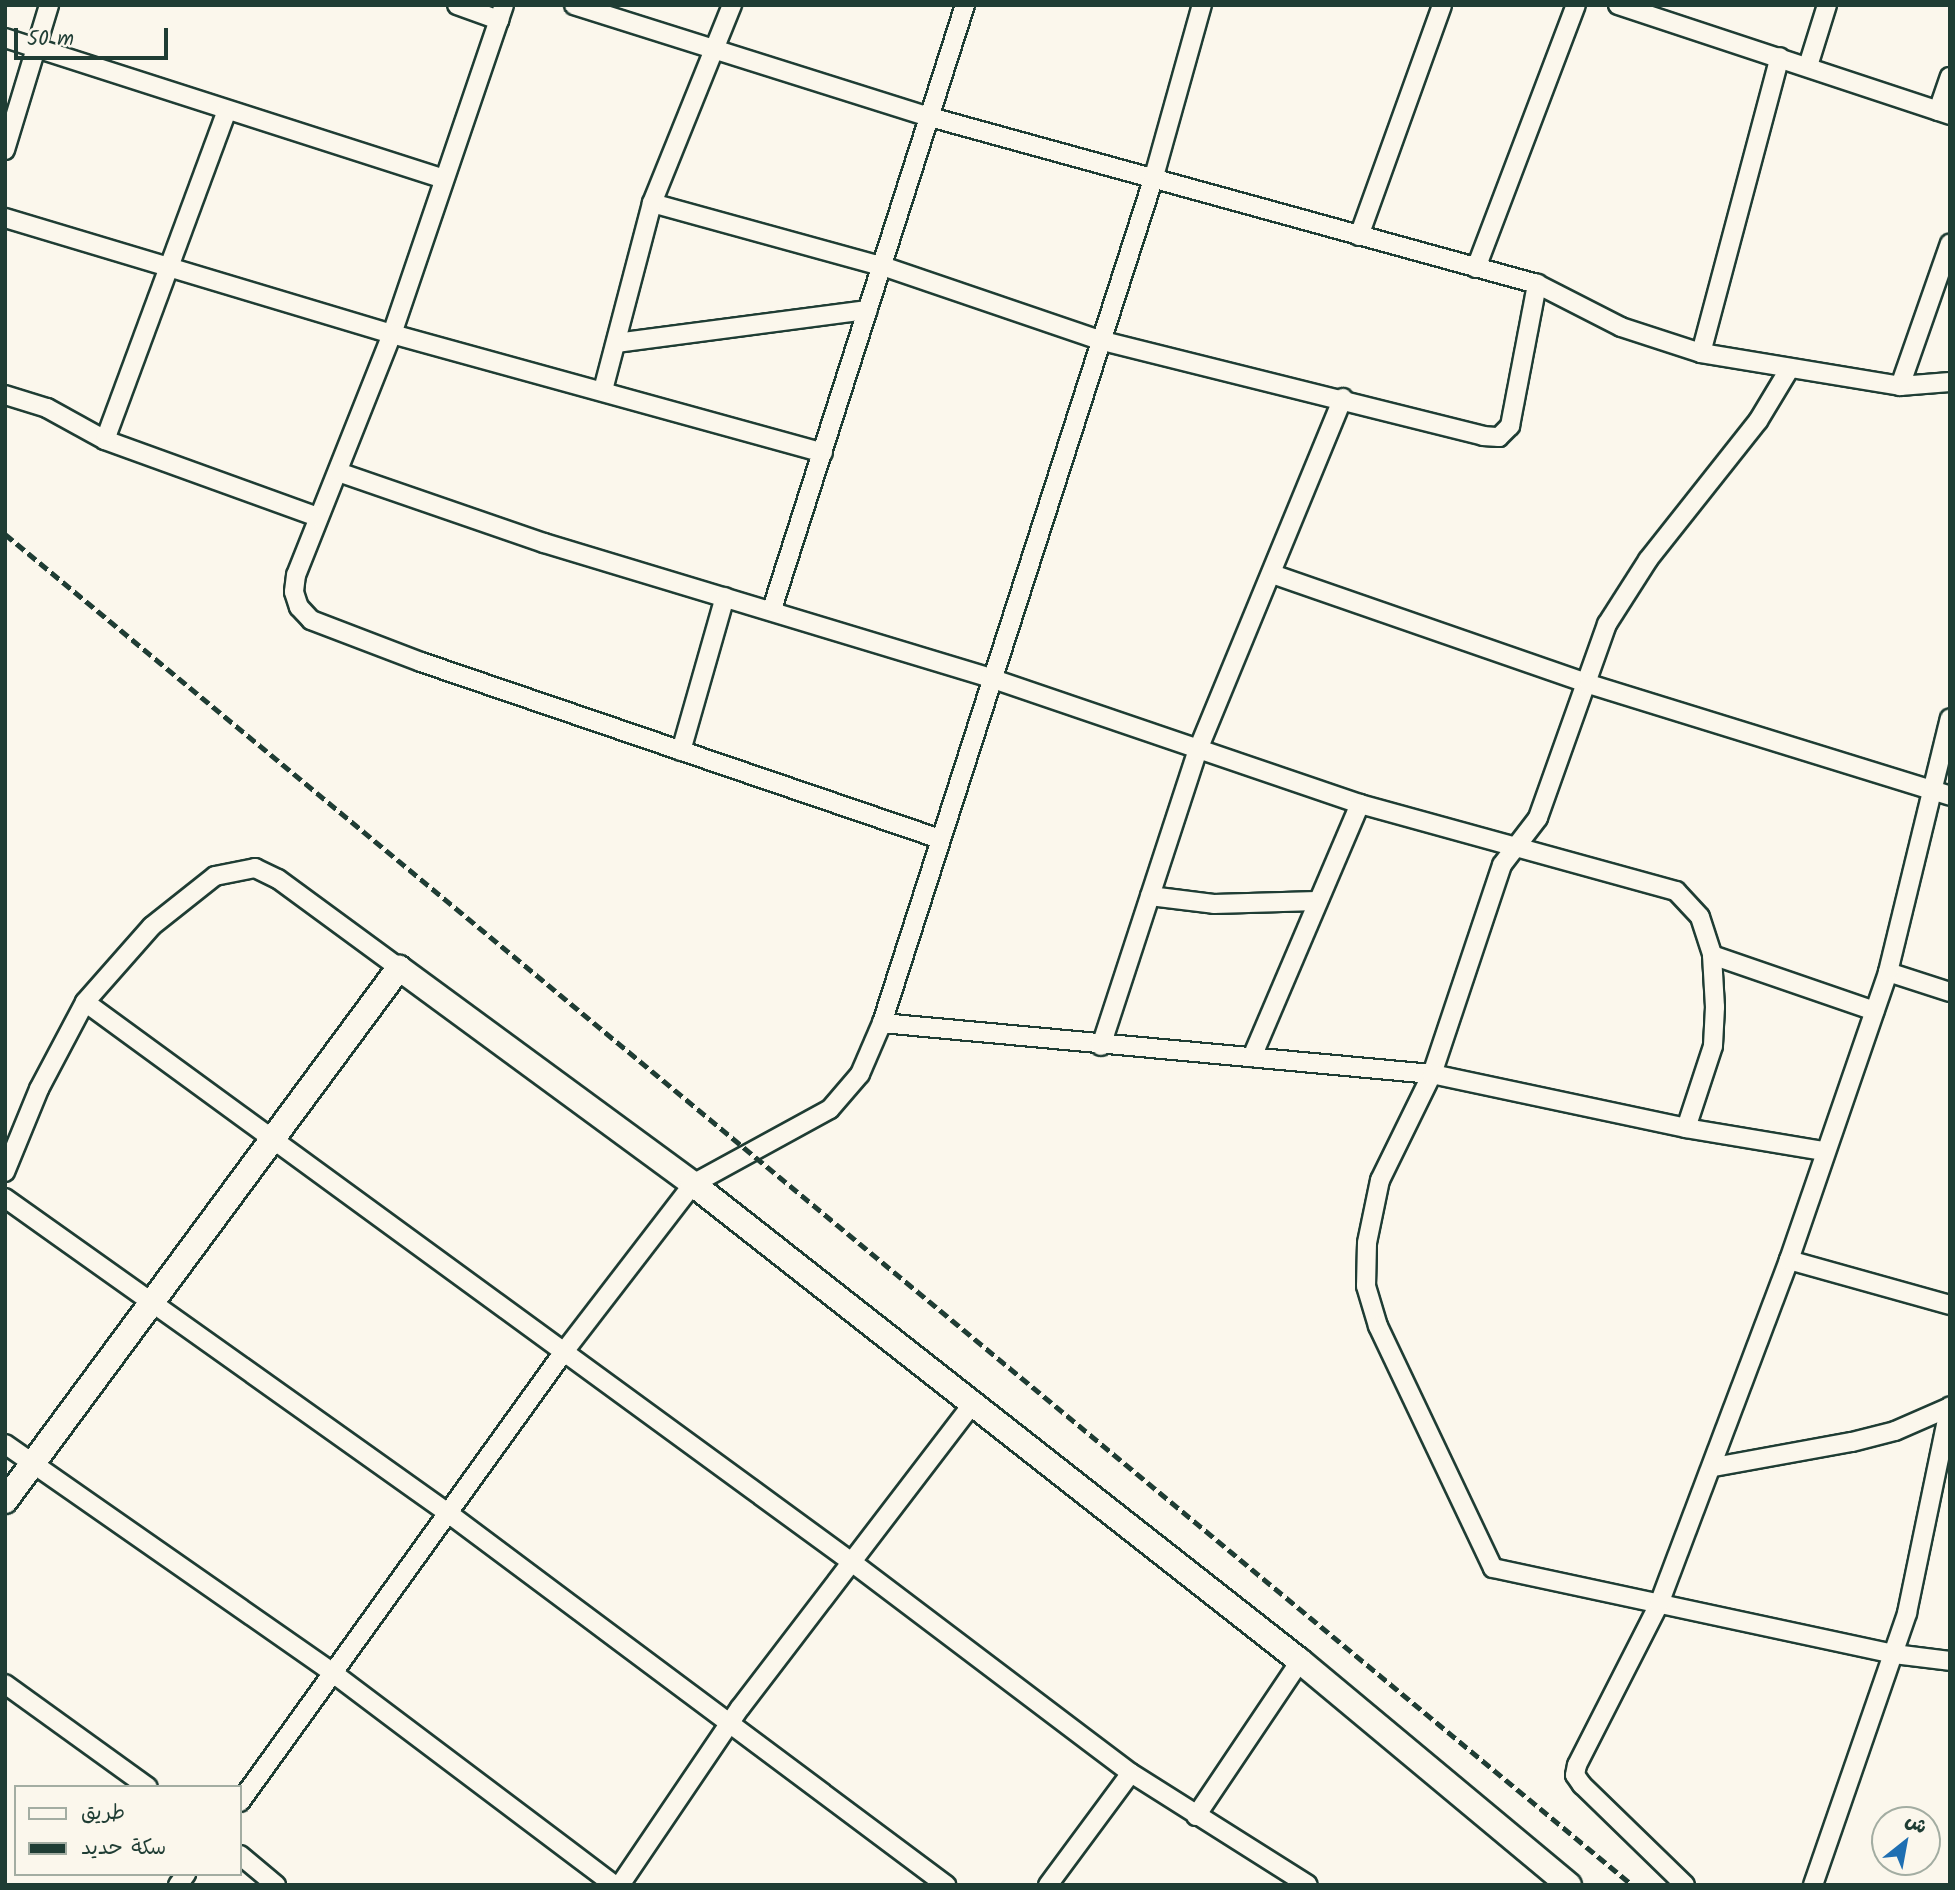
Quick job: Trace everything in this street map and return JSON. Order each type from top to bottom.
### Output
[{"type":"main road","points":[[5,1501],[35,1464],[152,1300],[399,968],[692,1184],[971,1406],[1300,1661],[1569,1885]]},
{"type":"street","points":[[5,150],[49,5]]},
{"type":"street","points":[[457,5],[502,13],[392,334],[318,517],[294,592],[311,620],[940,839]]},
{"type":"street","points":[[574,5],[718,47],[930,117],[1537,285],[1621,327],[1701,353],[1900,386],[1950,383]]},
{"type":"street","points":[[603,390],[652,203],[718,47],[732,5]]},
{"type":"street","points":[[772,609],[868,310],[885,267],[965,5]]},
{"type":"street","points":[[242,1799],[563,1353],[692,1184],[830,1109],[860,1074],[883,1023],[990,678],[1153,180],[1202,5]]},
{"type":"street","points":[[1359,236],[1442,5]]},
{"type":"street","points":[[1476,268],[1576,5]]},
{"type":"street","points":[[1618,5],[1944,113],[1950,77]]},
{"type":"street","points":[[1808,66],[1827,5]]},
{"type":"street","points":[[5,37],[443,179]]},
{"type":"street","points":[[1701,353],[1780,57]]},
{"type":"street","points":[[105,440],[227,111]]},
{"type":"street","points":[[652,203],[885,267],[1099,341],[1499,437],[1510,426],[1537,285]]},
{"type":"street","points":[[5,218],[392,334],[603,390],[823,453]]},
{"type":"street","points":[[1900,386],[1950,243]]},
{"type":"street","points":[[616,343],[868,310]]},
{"type":"street","points":[[1790,368],[1758,421],[1618,603],[1538,818],[1514,846],[1499,873],[1432,1074],[1372,1206],[1366,1286],[1378,1326],[1493,1568],[1894,1654],[1950,1661]]},
{"type":"street","points":[[5,395],[47,408],[105,440],[318,517]]},
{"type":"street","points":[[1101,1046],[1197,752],[1343,398]]},
{"type":"street","points":[[338,472],[544,543],[772,609],[990,678],[1197,752],[1360,804],[1676,891],[1700,917],[1712,955],[1713,1046],[1686,1129]]},
{"type":"street","points":[[1272,574],[1589,684],[1942,793]]},
{"type":"street","points":[[681,751],[724,597]]},
{"type":"street","points":[[1685,1885],[1575,1775],[1659,1604],[1714,1467],[1789,1260],[1824,1151],[1888,972],[1942,793],[1950,718]]},
{"type":"street","points":[[1252,1057],[1360,804]]},
{"type":"street","points":[[5,1172],[39,1089],[85,1002],[152,926],[215,876],[234,868],[255,868],[278,879],[399,968]]},
{"type":"street","points":[[1150,896],[1221,904],[1317,901]]},
{"type":"street","points":[[1712,955],[1875,1010]]},
{"type":"street","points":[[1888,972],[1950,992]]},
{"type":"street","points":[[85,1002],[853,1563],[1131,1773],[1308,1885]]},
{"type":"street","points":[[883,1023],[1101,1046],[1432,1074],[1686,1129],[1824,1151]]},
{"type":"street","points":[[5,1198],[152,1300],[447,1514],[946,1885]]},
{"type":"street","points":[[1789,1260],[1950,1305]]},
{"type":"street","points":[[621,1885],[729,1725],[971,1406]]},
{"type":"street","points":[[1714,1467],[1852,1442],[1895,1430],[1950,1406]]},
{"type":"street","points":[[1813,1885],[1894,1654],[1914,1586],[1950,1406]]},
{"type":"street","points":[[5,1444],[333,1673],[614,1885]]},
{"type":"street","points":[[1196,1816],[1300,1661]]},
{"type":"street","points":[[5,1684],[145,1785]]},
{"type":"street","points":[[1048,1885],[1131,1773]]},
{"type":"street","points":[[242,1858],[276,1885]]},
{"type":"railway","points":[[5,534],[1632,1885]]}]
